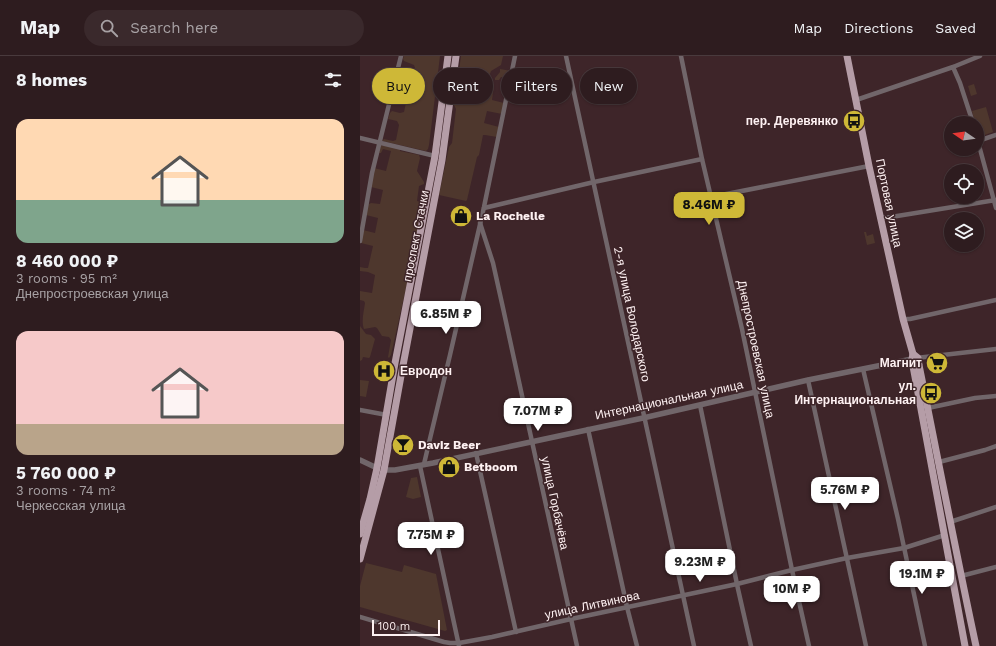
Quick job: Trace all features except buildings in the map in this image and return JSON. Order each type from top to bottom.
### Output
[{"type":"main road","name":"проспект Стачки","points":[[360,534],[370,499],[381,469],[395,363],[435,156],[448,56]]},
{"type":"main road","name":"проспект Стачки","points":[[360,559],[398,391],[442,160],[456,56]]},
{"type":"main road","name":"Портовая улица","points":[[847,56],[869,166],[904,319],[928,408],[976,646]]},
{"type":"main road","name":"Портовая улица","points":[[914,357],[966,646]]},
{"type":"street","points":[[360,241],[372,174],[401,56]]},
{"type":"street","points":[[459,644],[422,465],[428,447],[484,208],[515,56]]},
{"type":"street","name":"2-я улица Володарского","points":[[566,56],[694,646]]},
{"type":"street","name":"Днепростроевская улица","points":[[681,56],[702,159],[756,393],[809,646]]},
{"type":"street","points":[[856,100],[953,67],[980,56]]},
{"type":"street","points":[[953,67],[971,116]]},
{"type":"street","points":[[984,138],[996,135]]},
{"type":"street","points":[[360,138],[435,156]]},
{"type":"street","points":[[982,156],[996,208]]},
{"type":"street","points":[[484,208],[594,182],[702,159]]},
{"type":"street","points":[[711,197],[869,166]]},
{"type":"street","points":[[881,218],[995,200]]},
{"type":"street","name":"улица Горбачёва","points":[[480,224],[505,314],[578,646]]},
{"type":"street","points":[[904,319],[910,319],[996,300]]},
{"type":"street","points":[[914,357],[996,349]]},
{"type":"street","name":"Интернациональная улица","points":[[381,469],[395,470],[532,442],[914,357]]},
{"type":"street","points":[[863,369],[925,646]]},
{"type":"street","points":[[808,380],[866,646]]},
{"type":"street","points":[[928,408],[975,398],[996,396]]},
{"type":"street","points":[[700,405],[751,646]]},
{"type":"street","points":[[360,410],[387,415]]},
{"type":"street","points":[[588,429],[637,646]]},
{"type":"street","points":[[939,462],[996,446]]},
{"type":"street","points":[[476,453],[516,632]]},
{"type":"street","points":[[360,460],[381,469]]},
{"type":"street","points":[[950,522],[996,507]]},
{"type":"street","name":"улица Литвинова","points":[[360,617],[444,642],[459,644],[737,584],[847,558],[904,548],[945,535]]},
{"type":"street","points":[[961,576],[996,567]]},
{"type":"shaded area","points":[[404,56],[440,56],[439,68],[433,68],[434,104],[429,145],[426,151],[382,141],[384,139],[393,141],[396,140],[399,125],[397,121],[388,119],[392,111],[400,113],[404,112],[406,104],[425,104],[425,68],[415,68],[414,65],[404,61]]},
{"type":"shaded area","points":[[461,56],[503,56],[501,65],[493,70],[493,68],[459,68]]},
{"type":"shaded area","points":[[500,69],[501,77],[499,80],[495,80],[495,78],[500,72]]},
{"type":"shaded area","points":[[974,84],[977,94],[971,96],[968,86]]},
{"type":"shaded area","points":[[493,100],[504,104],[502,114],[487,111],[484,123],[499,127],[497,137],[483,135],[466,201],[439,195],[449,147],[452,143],[456,109],[454,105],[493,104]]},
{"type":"shaded area","points":[[986,107],[993,132],[984,135],[984,116],[973,116],[972,111]]},
{"type":"shaded area","points":[[380,145],[400,148],[400,151],[419,155],[420,158],[417,171],[424,182],[424,184],[419,186],[417,201],[420,202],[419,220],[408,279],[391,355],[389,358],[391,340],[389,337],[382,336],[375,327],[364,329],[363,319],[365,303],[364,301],[360,300],[360,291],[372,293],[375,275],[360,271],[360,267],[368,268],[373,246],[361,243],[363,230],[375,233],[378,218],[366,215],[367,205],[371,203],[380,204],[383,190],[371,187],[374,168],[386,171],[391,151],[383,149],[381,153],[379,153]]},
{"type":"shaded area","points":[[864,232],[866,232],[867,236],[873,234],[875,243],[867,245]]},
{"type":"shaded area","points":[[360,326],[366,334],[371,335],[375,339],[370,357],[363,357],[360,361]]},
{"type":"shaded area","points":[[360,380],[369,381],[366,397],[360,396]]},
{"type":"shaded area","points":[[417,477],[421,497],[413,499],[406,497],[411,478]]},
{"type":"shaded area","points":[[366,563],[402,572],[404,565],[436,574],[447,630],[445,631],[360,607],[360,586]]},
{"type":"place","name":"пер. Деревянко","points":[[854,121]]},
{"type":"place","name":"La Rochelle","points":[[461,216]]},
{"type":"place","name":"Магнит","points":[[937,363]]},
{"type":"place","name":"Евродон","points":[[384,371]]},
{"type":"place","name":"ул. Интернациональная","points":[[931,393]]},
{"type":"place","name":"Daviz Beer","points":[[403,445]]},
{"type":"place","name":"Betboom","points":[[449,467]]}]
